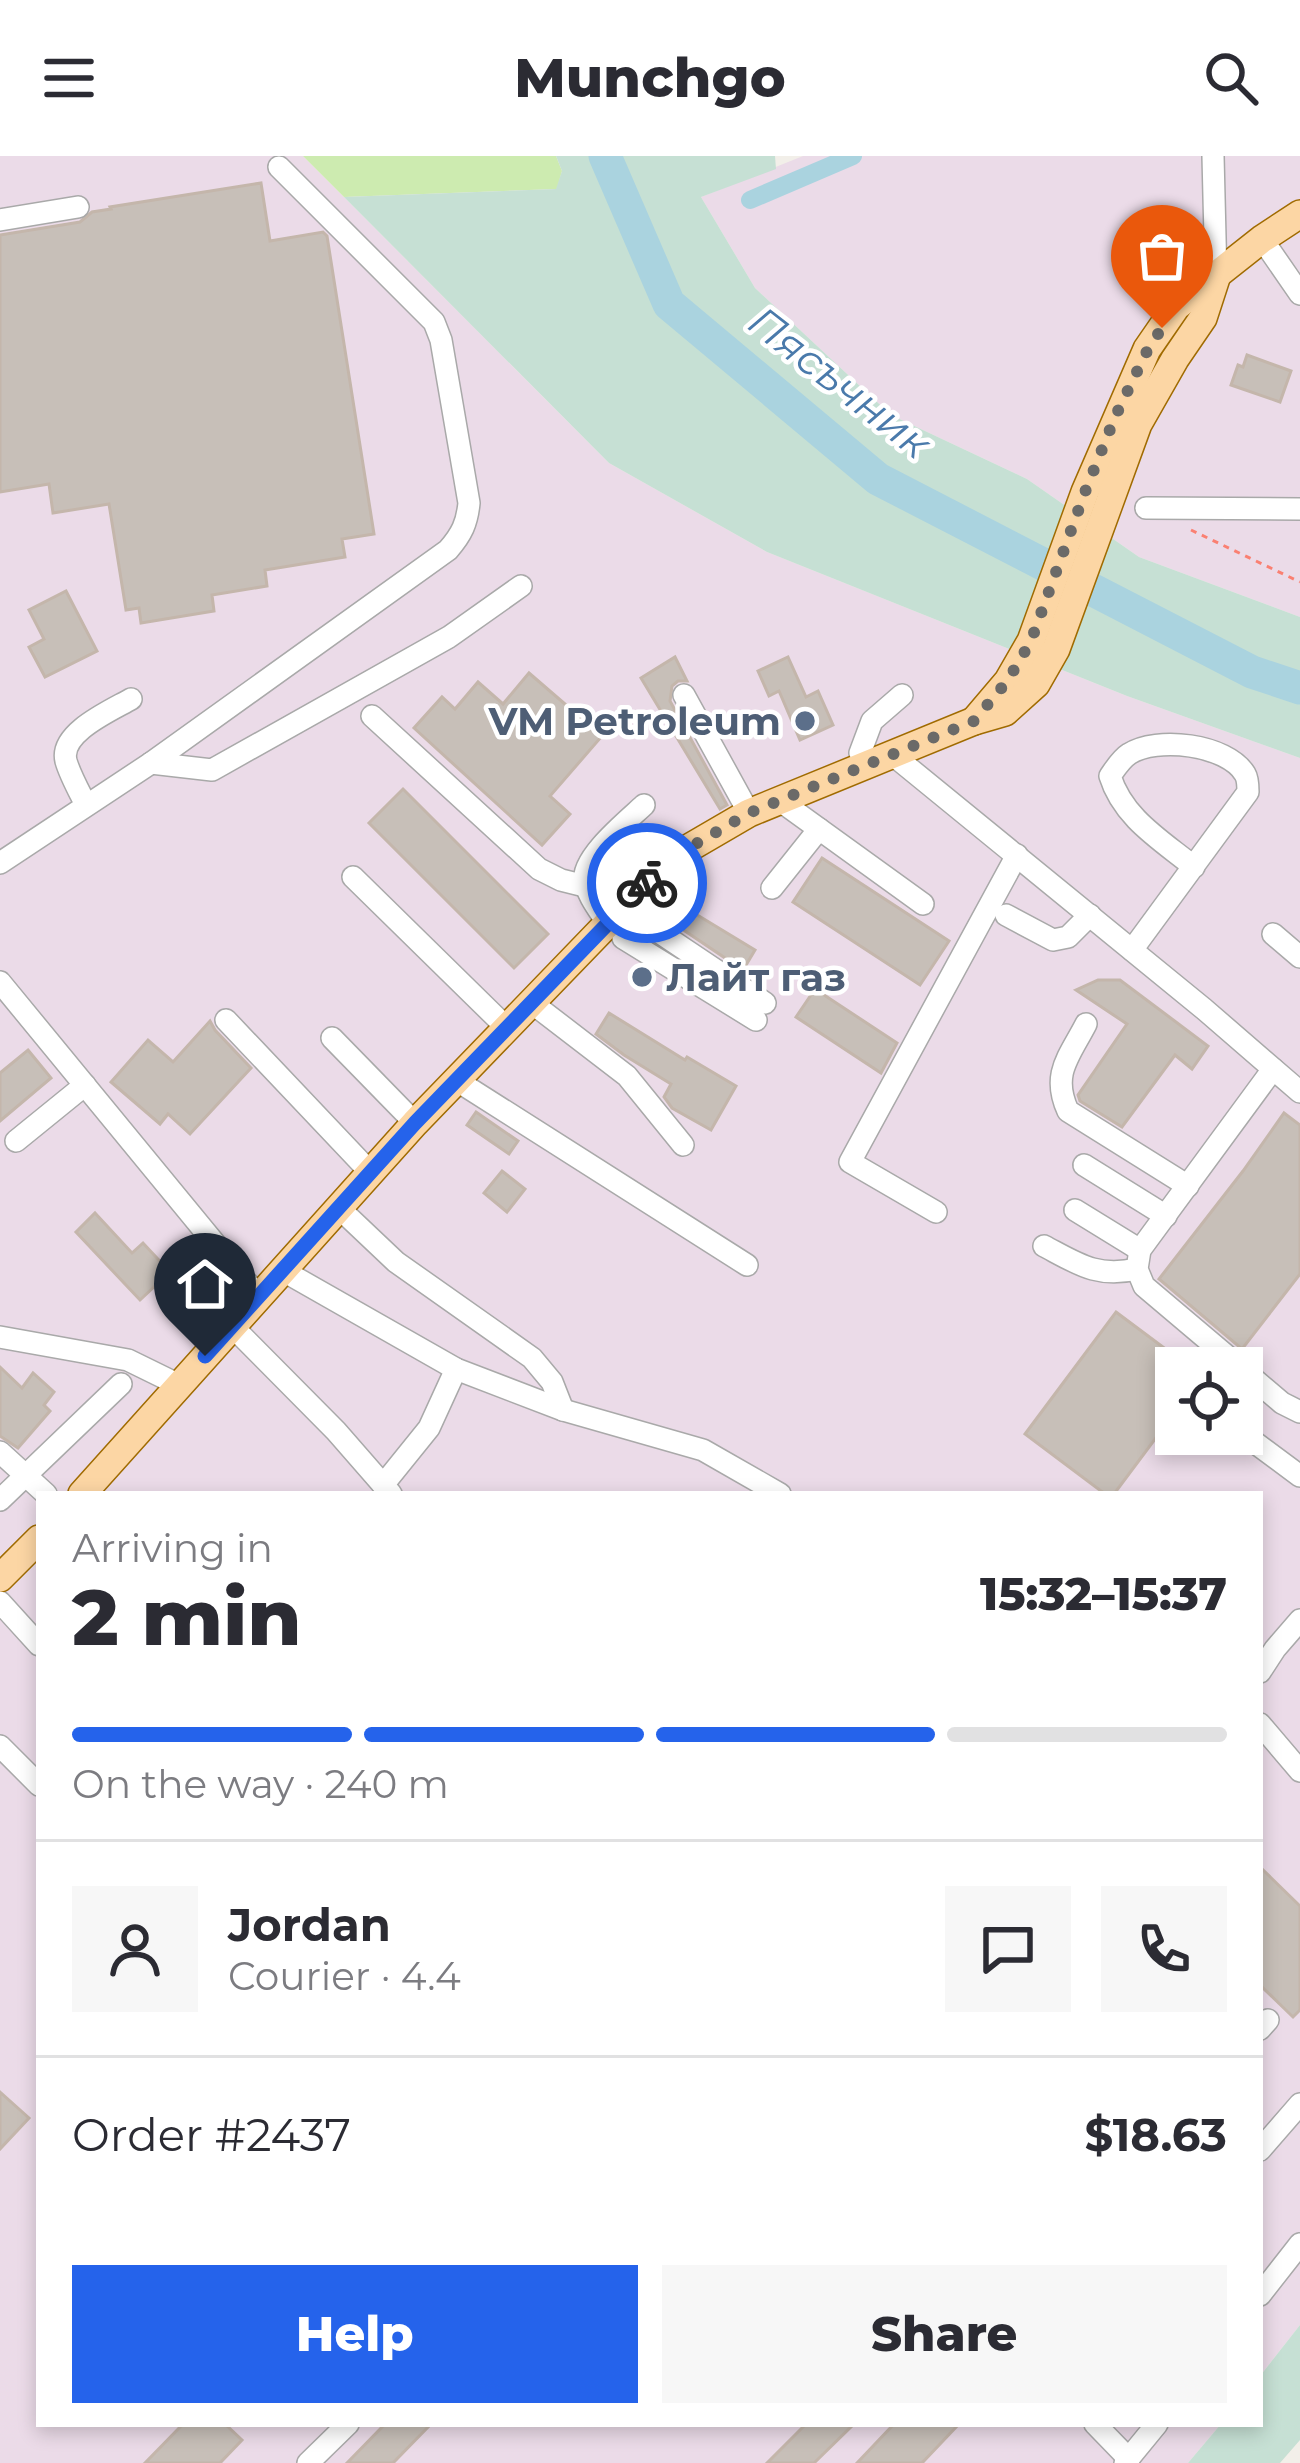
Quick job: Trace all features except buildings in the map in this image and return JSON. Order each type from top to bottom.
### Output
[{"type":"main road","points":[[85,1491],[415,1123],[618,923],[670,859],[749,813],[1005,712],[1036,685],[1044,645],[1148,349],[1176,307],[1300,214]]},
{"type":"main road","points":[[0,1578],[36,1542]]},
{"type":"street","points":[[1213,156],[1216,278]]},
{"type":"street","points":[[0,863],[151,763],[448,550],[468,521],[470,503],[434,322],[279,167]]},
{"type":"street","points":[[0,220],[78,207]]},
{"type":"street","points":[[1262,239],[1300,294]]},
{"type":"street","points":[[1146,508],[1300,509]]},
{"type":"street","points":[[151,763],[212,770],[449,637],[521,586]]},
{"type":"street","points":[[684,695],[749,813]]},
{"type":"street","points":[[860,752],[872,722],[902,695]]},
{"type":"street","points":[[86,805],[64,757],[67,745],[74,735],[130,699]]},
{"type":"street","points":[[372,716],[539,869],[585,886],[618,923],[761,1012]]},
{"type":"street","points":[[1132,950],[1194,867],[1248,792],[1247,776],[1230,759],[1196,747],[1153,744],[1126,755],[1110,776],[1116,794],[1133,818],[1194,867]]},
{"type":"street","points":[[893,755],[1300,1092]]},
{"type":"street","points":[[779,800],[923,904]]},
{"type":"street","points":[[585,886],[584,871],[597,851],[644,805]]},
{"type":"street","points":[[772,889],[819,829]]},
{"type":"street","points":[[936,1213],[850,1162],[1017,855]]},
{"type":"street","points":[[353,877],[507,1028]]},
{"type":"street","points":[[1006,915],[1053,940],[1068,937],[1090,915]]},
{"type":"street","points":[[1274,934],[1300,957]]},
{"type":"street","points":[[0,982],[258,1296]]},
{"type":"street","points":[[532,1003],[627,1076],[683,1145]]},
{"type":"street","points":[[226,1020],[371,1173]]},
{"type":"street","points":[[1086,1024],[1061,1072],[1060,1093],[1069,1111],[1188,1186]]},
{"type":"street","points":[[332,1038],[415,1123]]},
{"type":"street","points":[[1044,1246],[1094,1271],[1115,1274],[1138,1260],[1273,1069]]},
{"type":"street","points":[[456,1080],[747,1265]]},
{"type":"street","points":[[16,1141],[86,1085]]},
{"type":"street","points":[[1084,1165],[1166,1216]]},
{"type":"street","points":[[339,1208],[396,1262],[532,1358],[552,1382],[563,1410]]},
{"type":"street","points":[[1075,1210],[1138,1260],[1144,1286],[1216,1347]]},
{"type":"street","points":[[282,1270],[456,1370],[563,1410],[703,1450],[775,1491]]},
{"type":"street","points":[[232,1326],[387,1490],[429,1428],[456,1370]]},
{"type":"street","points":[[0,1337],[128,1360],[179,1385]]},
{"type":"street","points":[[0,1500],[121,1384]]},
{"type":"street","points":[[1263,1387],[1300,1412]]},
{"type":"street","points":[[1263,1449],[1300,1476]]},
{"type":"street","points":[[0,1452],[43,1491]]},
{"type":"street","points":[[0,1601],[36,1642]]},
{"type":"street","points":[[1263,1667],[1300,1620]]},
{"type":"street","points":[[1263,1728],[1300,1771]]},
{"type":"street","points":[[0,1746],[36,1782]]},
{"type":"street","points":[[1263,2147],[1300,2104]]},
{"type":"street","points":[[1263,2291],[1300,2244]]},
{"type":"street","points":[[308,2463],[345,2427]]},
{"type":"street","points":[[1098,2427],[1127,2461],[1155,2427]]},
{"type":"path","points":[[1184,527],[1300,582]]},
{"type":"shaded area","points":[[0,156],[303,156],[609,463],[767,552],[1127,696],[1300,758],[1300,2325],[1263,2372],[1263,1491],[36,1491],[36,2427],[1218,2427],[1188,2463],[0,2463]]},
{"type":"shaded area","points":[[803,156],[1300,156],[1300,617],[1139,557],[1027,479],[891,415],[755,288],[701,197]]},
{"type":"green space","points":[[303,156],[556,156],[562,171],[557,189],[344,197]]},
{"type":"green space","points":[[556,156],[775,156],[776,169],[701,197],[755,288],[891,415],[1027,479],[1139,557],[1300,617],[1300,758],[1127,696],[767,552],[609,463],[344,197],[556,189],[562,171]]},
{"type":"green space","points":[[1300,2325],[1300,2440],[1280,2463],[1188,2463],[1218,2427],[1263,2427],[1263,2372]]},
{"type":"waterway","name":"Пясъчник","points":[[605,156],[669,304],[878,479],[1252,672],[1300,688]]},
{"type":"waterway","points":[[750,200],[853,156]]},
{"type":"way so far","points":[[647,883],[670,859],[749,813],[974,721],[1008,680],[1031,641],[1115,417],[1162,328]]},
{"type":"place","name":"VM Petroleum","points":[[805,721]]},
{"type":"place","name":"Лайт газ","points":[[642,977]]},
{"type":"route","points":[[205,1356],[415,1123],[647,883]]}]
